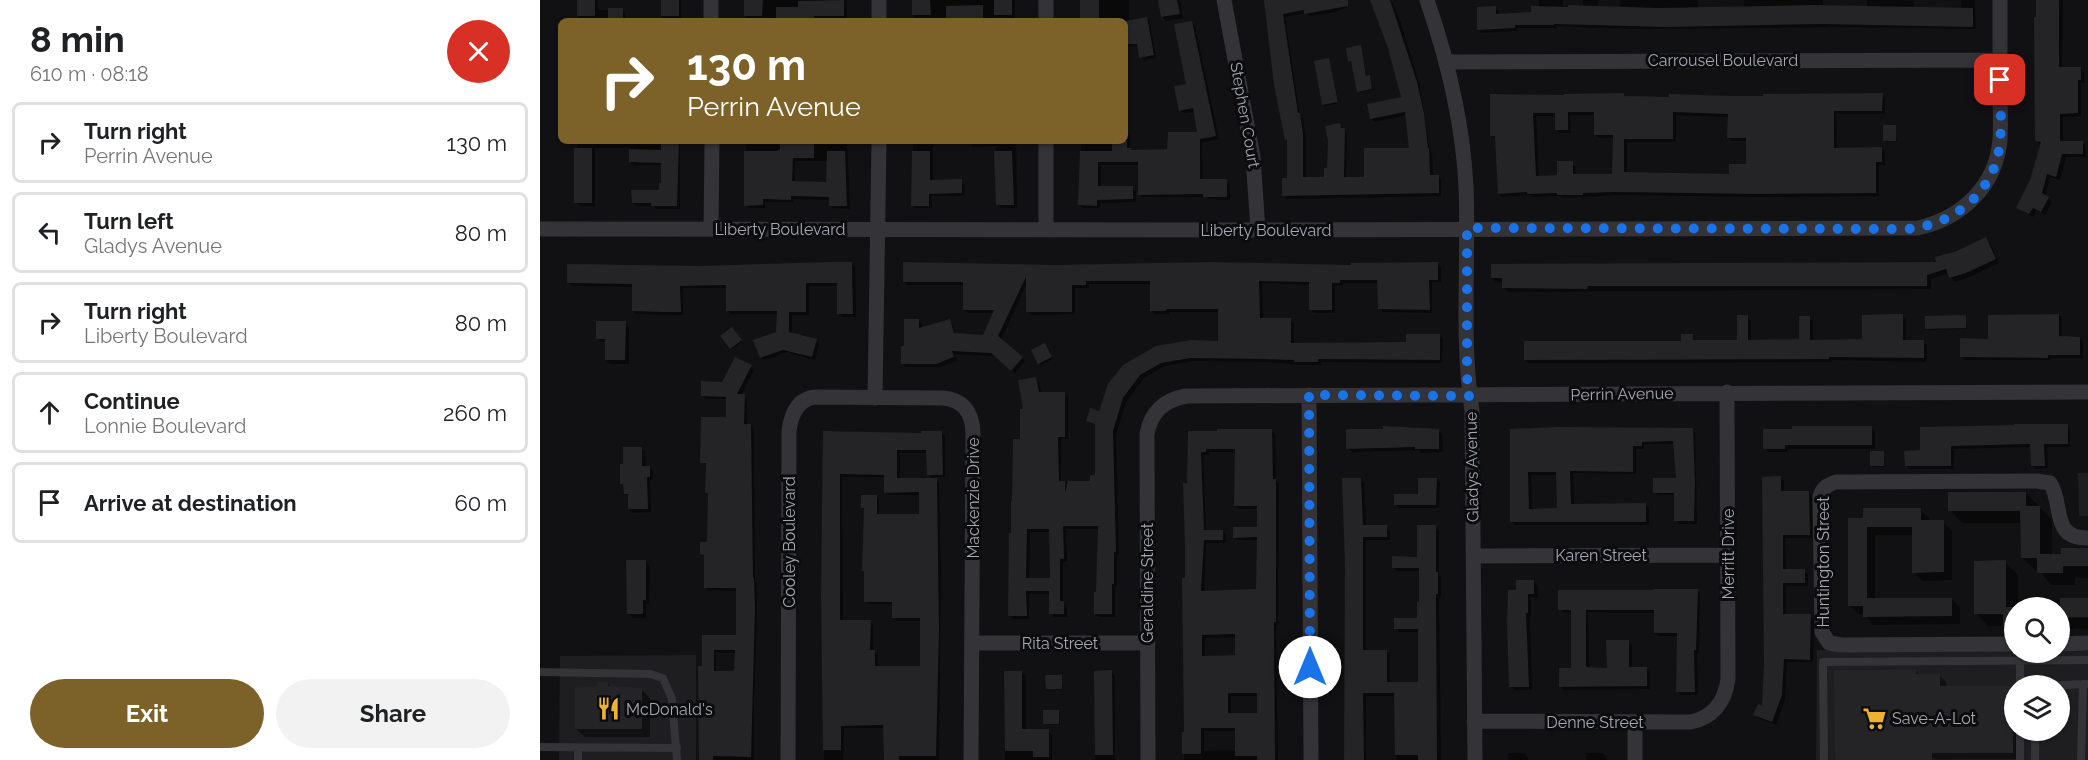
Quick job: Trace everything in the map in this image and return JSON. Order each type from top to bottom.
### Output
[{"type":"street","points":[[711,0],[711,18]]},
{"type":"street","points":[[879,0],[879,18]]},
{"type":"street","points":[[1046,0],[1046,18]]},
{"type":"street","name":"Stephen Court","points":[[1224,0],[1253,157],[1258,230]]},
{"type":"street","name":"Gladys Avenue","points":[[1427,0],[1447,62],[1462,140],[1467,228],[1467,378],[1472,411],[1475,760]]},
{"type":"street","name":"Liberty Boulevard","points":[[540,229],[1918,228],[1944,220],[1970,202],[1993,170],[2000,140],[2000,0]]},
{"type":"street","name":"Carrousel Boulevard","points":[[1447,62],[2000,60]]},
{"type":"street","points":[[711,144],[711,229]]},
{"type":"street","points":[[875,398],[879,144]]},
{"type":"street","points":[[1046,144],[1046,230]]},
{"type":"street","name":"Perrin Avenue","points":[[1159,409],[1168,401],[1186,396],[2088,392]]},
{"type":"street","name":"Merritt Drive","points":[[1713,711],[1723,700],[1728,679],[1727,393]]},
{"type":"street","points":[[1309,395],[1311,760]]},
{"type":"street","name":"Cooley Boulevard","points":[[788,760],[790,422],[793,412],[807,398],[875,398]]},
{"type":"street","name":"Mackenzie Drive","points":[[875,398],[950,399],[963,405],[970,414],[973,432],[971,760]]},
{"type":"street","name":"Geraldine Street","points":[[1148,760],[1146,443],[1153,415],[1159,409]]},
{"type":"street","name":"Huntington Street","points":[[2004,644],[1842,645],[1829,642],[1822,632],[1820,497],[1822,491],[1829,484],[1836,482],[2037,481],[2050,483],[2055,490],[2062,525],[2069,534],[2088,538]]},
{"type":"street","name":"Karen Street","points":[[1473,556],[1728,555]]},
{"type":"street","name":"Rita Street","points":[[972,643],[1148,643]]},
{"type":"street","points":[[2070,644],[2088,644]]},
{"type":"street","name":"Denne Street","points":[[1474,721],[1691,722],[1704,718],[1713,711]]},
{"type":"street","points":[[1635,722],[1635,760]]},
{"type":"lane","points":[[1824,760],[1823,662],[2004,660]]},
{"type":"lane","points":[[2070,660],[2088,660]]},
{"type":"lane","points":[[540,672],[650,674],[663,678],[672,699],[677,760]]},
{"type":"lane","points":[[2070,684],[2085,684],[2081,760]]},
{"type":"lane","points":[[2020,741],[2020,760]]},
{"type":"lane","points":[[2035,741],[2035,760]]},
{"type":"lane","points":[[540,747],[677,748]]},
{"type":"lane","points":[[578,748],[578,760]]},
{"type":"shaded area","points":[[2078,473],[2088,473],[2088,516],[2079,516]]},
{"type":"shaded area","points":[[1817,650],[2004,651],[2004,663],[2070,663],[2070,651],[2088,651],[2088,760],[1816,760]]},
{"type":"shaded area","points":[[696,655],[696,760],[559,760],[560,656]]},
{"type":"building","points":[[577,0],[595,0],[595,16],[577,16]]},
{"type":"building","points":[[661,0],[679,0],[679,16],[661,16]]},
{"type":"building","points":[[744,0],[763,0],[762,16],[744,16]]},
{"type":"building","points":[[844,0],[844,16],[776,18],[776,7],[798,7],[798,1]]},
{"type":"building","points":[[912,0],[930,0],[931,15],[912,15]]},
{"type":"building","points":[[994,0],[1012,0],[1012,15],[994,15]]},
{"type":"building","points":[[1080,0],[1099,0],[1099,18],[1080,18]]},
{"type":"building","points":[[1158,0],[1177,0],[1180,14],[1161,17]]},
{"type":"building","points":[[1264,0],[1348,0],[1348,6],[1304,14],[1304,10],[1283,14],[1303,134],[1303,177],[1324,177],[1324,168],[1327,168],[1328,141],[1325,126],[1340,123],[1341,128],[1345,128],[1344,177],[1364,177],[1364,148],[1409,148],[1405,112],[1370,119],[1367,104],[1401,97],[1388,48],[1370,0],[1390,0],[1417,82],[1429,148],[1430,175],[1439,175],[1439,193],[1282,196],[1282,178],[1287,178],[1287,139],[1285,140],[1274,85]]},
{"type":"building","points":[[2036,0],[2059,0],[2059,67],[2081,67],[2081,80],[2078,80],[2078,113],[2060,114],[2060,141],[2083,141],[2083,154],[2062,154],[2056,177],[2047,174],[2042,193],[2049,197],[2041,212],[2033,208],[2029,214],[2016,208],[2030,180],[2041,142],[2035,141],[2034,17],[2036,17]]},
{"type":"building","points":[[983,5],[983,18],[946,18],[946,6]]},
{"type":"building","points":[[1568,5],[1658,8],[1814,5],[1973,8],[1973,27],[1822,24],[1667,27],[1554,24],[1515,25],[1515,28],[1477,30],[1477,7],[1496,6],[1496,14],[1531,12],[1531,6],[1568,7]]},
{"type":"building","points":[[608,8],[623,8],[623,18],[608,18]]},
{"type":"building","points":[[1147,17],[1154,55],[1139,58],[1137,44],[1128,44],[1128,20]]},
{"type":"building","points":[[1192,21],[1216,136],[1200,139],[1200,179],[1227,179],[1227,197],[1203,197],[1203,194],[1138,195],[1138,162],[1098,162],[1098,186],[1133,186],[1133,199],[1097,200],[1097,206],[1078,205],[1080,151],[1112,151],[1112,144],[1127,144],[1127,148],[1131,150],[1167,149],[1168,132],[1197,132],[1193,108],[1179,111],[1174,86],[1186,84],[1174,24]]},
{"type":"building","points":[[1361,45],[1366,76],[1370,75],[1372,89],[1357,92],[1346,48]]},
{"type":"building","points":[[1329,58],[1338,102],[1322,105],[1314,61]]},
{"type":"building","points":[[1624,93],[1624,96],[1669,97],[1669,94],[1763,96],[1763,94],[1883,93],[1882,111],[1834,111],[1834,148],[1882,147],[1882,162],[1876,162],[1876,193],[1615,192],[1557,195],[1557,193],[1527,194],[1527,192],[1498,194],[1495,136],[1490,136],[1490,94]],"holes":[[[1568,112],[1594,112],[1594,135],[1613,135],[1612,174],[1573,174],[1573,161],[1557,161],[1557,175],[1536,176],[1533,113],[1555,113],[1555,130],[1568,130]],[[1673,112],[1728,114],[1727,138],[1746,138],[1746,164],[1729,164],[1729,174],[1624,172],[1624,139],[1673,139]]]},
{"type":"building","points":[[1883,125],[1896,125],[1896,141],[1883,141]]},
{"type":"building","points":[[661,144],[679,144],[677,206],[632,203],[631,190],[659,190],[661,163],[629,162],[629,149],[661,150]]},
{"type":"building","points":[[780,144],[814,144],[814,158],[793,158],[792,181],[826,182],[827,151],[845,151],[847,206],[829,206],[829,197],[791,196],[791,200],[763,199],[763,205],[744,206],[744,151],[777,151],[780,149]]},
{"type":"building","points":[[574,148],[592,148],[592,203],[574,203]]},
{"type":"building","points":[[912,151],[930,151],[930,180],[962,179],[962,193],[929,194],[929,206],[911,206]]},
{"type":"building","points":[[994,151],[1012,151],[1014,205],[996,205]]},
{"type":"building","points":[[1986,237],[1996,259],[1949,278],[1946,269],[1927,275],[1927,286],[1502,288],[1502,278],[1491,278],[1491,264],[1936,262],[1935,257],[1957,251]]},
{"type":"building","points":[[852,262],[853,314],[837,314],[837,283],[806,283],[806,312],[789,312],[789,332],[817,339],[812,357],[783,350],[760,358],[753,340],[776,332],[777,311],[726,311],[726,285],[680,286],[681,312],[665,312],[632,311],[632,284],[567,283],[567,264],[701,266]]},
{"type":"building","points":[[903,262],[1055,265],[1210,262],[1351,265],[1351,263],[1438,262],[1438,280],[1429,280],[1430,310],[1378,309],[1377,280],[1340,280],[1340,283],[1332,283],[1332,310],[1309,310],[1309,282],[1259,281],[1260,318],[1291,318],[1291,343],[1406,342],[1406,334],[1440,334],[1440,360],[1318,359],[1318,362],[1294,362],[1294,360],[1190,358],[1161,363],[1140,375],[1123,398],[1113,431],[1116,552],[1114,552],[1112,614],[1094,614],[1098,526],[1063,526],[1064,559],[1060,559],[1060,601],[1064,601],[1064,614],[1049,614],[1049,591],[1026,591],[1027,616],[1008,616],[1013,439],[1020,439],[1020,409],[1023,409],[1018,380],[1036,377],[1039,392],[1065,392],[1065,437],[1058,437],[1059,481],[1065,481],[1065,493],[1068,481],[1090,481],[1090,475],[1095,475],[1095,424],[1086,421],[1090,408],[1099,411],[1108,384],[1123,365],[1156,346],[1192,340],[1218,341],[1218,309],[1150,311],[1150,281],[1086,281],[1086,285],[1072,285],[1072,312],[1026,312],[1026,277],[998,336],[1023,357],[1011,371],[991,353],[952,351],[954,357],[936,364],[901,364],[904,319],[919,319],[919,328],[950,319],[954,333],[983,335],[994,310],[963,310],[963,282],[903,282]],"holes":[[[1027,529],[1049,529],[1050,578],[1026,578]]]},
{"type":"building","points":[[1903,314],[1903,340],[1924,340],[1924,358],[1524,360],[1524,341],[1681,341],[1681,334],[1693,334],[1693,340],[1737,340],[1737,315],[1748,315],[1748,340],[1799,339],[1799,316],[1810,316],[1810,340],[1862,339],[1862,315]]},
{"type":"building","points":[[2059,314],[2059,336],[2080,337],[2080,355],[2048,355],[2048,358],[1960,357],[1960,338],[1988,339],[1988,315]]},
{"type":"building","points":[[1966,315],[1966,328],[1925,329],[1925,316]]},
{"type":"building","points":[[596,321],[626,321],[625,360],[605,360],[605,339],[596,339]]},
{"type":"building","points":[[732,327],[742,340],[730,349],[720,336]]},
{"type":"building","points":[[1045,343],[1052,357],[1038,364],[1031,350]]},
{"type":"building","points":[[735,357],[752,365],[737,394],[745,394],[744,424],[751,424],[755,609],[751,757],[713,756],[713,760],[699,760],[698,666],[702,666],[702,635],[736,635],[736,588],[704,588],[704,555],[700,554],[700,542],[707,542],[708,493],[705,493],[706,463],[700,463],[701,417],[726,417],[726,397],[701,396],[701,381],[722,382]],"holes":[[[714,650],[735,650],[734,671],[714,671]]]},
{"type":"building","points":[[2068,424],[2068,444],[2044,444],[2045,466],[2031,466],[2030,444],[1951,446],[1951,466],[1905,466],[1904,451],[1920,450],[1920,427]]},
{"type":"building","points":[[1383,426],[1439,429],[1439,449],[1415,449],[1415,447],[1346,449],[1346,429],[1383,429]]},
{"type":"building","points":[[1792,426],[1872,426],[1872,445],[1785,445],[1785,449],[1763,449],[1763,429],[1792,429]]},
{"type":"building","points":[[1693,428],[1694,521],[1674,521],[1674,493],[1653,493],[1653,478],[1676,478],[1673,441],[1642,442],[1642,446],[1633,446],[1633,472],[1570,471],[1571,504],[1646,503],[1646,522],[1510,522],[1510,429]],"holes":[[[1528,472],[1556,472],[1557,508],[1529,509]]]},
{"type":"building","points":[[1217,429],[1272,429],[1273,479],[1276,479],[1275,760],[1257,760],[1257,756],[1235,756],[1235,728],[1201,728],[1201,754],[1182,754],[1182,732],[1184,732],[1182,578],[1185,578],[1183,483],[1187,483],[1188,431],[1217,431]],"holes":[[[1206,449],[1235,449],[1234,506],[1257,506],[1257,527],[1233,527],[1233,538],[1257,537],[1256,589],[1201,591],[1204,540],[1223,540],[1223,530],[1204,530],[1201,452],[1206,452]],[[1235,634],[1235,655],[1202,656],[1202,635]],[[1228,693],[1257,693],[1257,713],[1228,713]]]},
{"type":"building","points":[[823,431],[921,433],[921,431],[942,431],[943,475],[927,475],[926,450],[897,450],[897,478],[937,478],[939,632],[936,756],[899,756],[899,760],[884,760],[883,725],[841,726],[841,750],[823,750],[821,595]],"holes":[[[840,474],[884,475],[884,493],[919,492],[919,514],[877,514],[877,495],[861,495],[861,508],[864,508],[862,571],[864,571],[864,602],[892,602],[892,618],[920,618],[920,666],[875,666],[875,650],[870,650],[871,620],[840,620]]]},
{"type":"building","points":[[623,447],[642,447],[642,466],[650,466],[650,477],[647,477],[648,509],[628,509],[628,494],[624,494],[623,484],[620,484]]},
{"type":"building","points":[[1870,451],[1884,451],[1884,466],[1870,466]]},
{"type":"building","points":[[1781,476],[1781,491],[1809,491],[1810,535],[1783,535],[1783,569],[1805,569],[1805,583],[1783,583],[1783,614],[1811,614],[1810,660],[1784,659],[1782,695],[1772,722],[1753,715],[1758,704],[1762,706],[1764,664],[1762,477]]},
{"type":"building","points":[[1342,478],[1361,478],[1363,525],[1387,525],[1387,537],[1363,537],[1363,650],[1387,650],[1387,682],[1418,682],[1418,629],[1394,629],[1394,618],[1417,618],[1419,568],[1392,568],[1392,556],[1417,557],[1417,525],[1436,525],[1437,760],[1418,760],[1418,755],[1395,755],[1394,693],[1363,693],[1364,760],[1344,760],[1345,563]]},
{"type":"building","points":[[1418,478],[1437,478],[1436,505],[1394,505],[1394,494],[1418,494]]},
{"type":"building","points":[[1948,492],[2026,492],[2026,506],[2040,506],[2040,554],[2061,554],[2061,548],[2088,548],[2088,566],[2063,566],[2063,573],[2037,573],[2037,558],[2021,558],[2020,511],[1948,511]]},
{"type":"building","points":[[1863,508],[1921,508],[1921,520],[1944,520],[1944,572],[1912,573],[1912,527],[1867,527],[1867,598],[1952,598],[1952,616],[1863,617],[1863,606],[1848,606],[1848,518],[1863,518]]},
{"type":"building","points":[[626,560],[646,560],[646,600],[643,600],[643,614],[627,614]]},
{"type":"building","points":[[2006,560],[2004,627],[2003,614],[1974,614],[1974,561]]},
{"type":"building","points":[[1516,580],[1534,580],[1534,594],[1528,594],[1528,613],[1526,613],[1529,687],[1509,687],[1508,590],[1516,590]]},
{"type":"building","points":[[1698,589],[1696,650],[1694,650],[1695,692],[1676,692],[1677,633],[1654,633],[1654,610],[1586,610],[1586,667],[1607,668],[1606,640],[1629,640],[1629,667],[1647,667],[1647,686],[1559,687],[1559,668],[1571,668],[1571,610],[1558,610],[1558,590]]},
{"type":"building","points":[[2070,598],[2088,598],[2088,617],[2070,617]]},
{"type":"building","points":[[1112,670],[1113,755],[1095,755],[1094,671]]},
{"type":"building","points":[[1834,670],[1916,670],[1916,674],[1940,674],[1940,686],[2004,686],[2004,741],[2013,741],[2013,753],[1932,753],[1932,760],[1835,760]]},
{"type":"building","points":[[1004,671],[1022,671],[1022,729],[1049,729],[1049,757],[1033,757],[1033,751],[1005,751]]},
{"type":"building","points":[[1045,675],[1062,675],[1062,689],[1046,689]]},
{"type":"building","name":"McDonald's","points":[[597,682],[608,682],[608,686],[642,688],[642,729],[575,729],[575,688],[597,686]]},
{"type":"building","points":[[1043,710],[1059,710],[1059,724],[1043,724]]},
{"type":"place","name":"McDonald's","points":[[608,709]]},
{"type":"place","name":"Save-A-Lot","points":[[1874,718]]},
{"type":"route","points":[[1310,667],[1309,395],[1470,396],[1467,378],[1467,228],[1906,229],[1933,225],[1955,215],[1970,202],[1983,188],[1993,170],[2000,140],[2000,80]]}]
